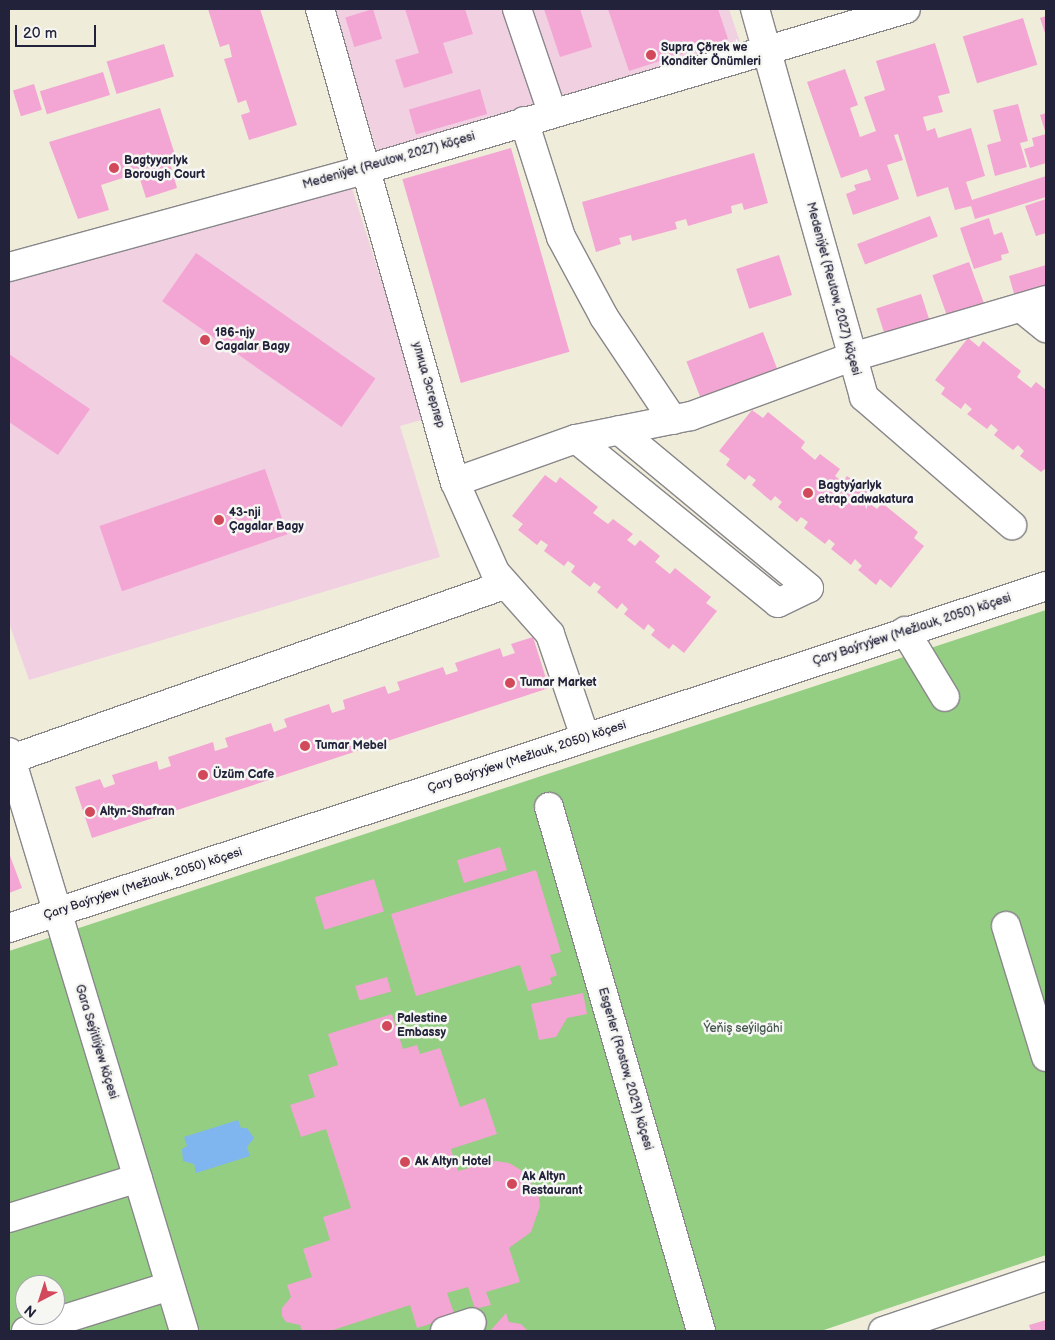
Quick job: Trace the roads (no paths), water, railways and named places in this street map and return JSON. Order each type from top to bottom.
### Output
[{"type":"street","name":"улица Эсгерлер","points":[[320,9],[455,482],[482,548],[504,585],[550,634],[585,737]]},
{"type":"street","points":[[517,9],[552,112]]},
{"type":"street","name":"Medeniýet (Reutow, 2027) köçesi","points":[[755,9],[768,50],[849,358],[864,397],[1012,525]]},
{"type":"street","name":"Medeniýet (Reutow, 2027) köçesi","points":[[9,267],[367,169],[552,112],[906,9]]},
{"type":"street","points":[[524,121],[561,237],[604,317],[673,420]]},
{"type":"street","points":[[455,482],[576,439],[673,420],[849,358],[1034,304],[1046,328]]},
{"type":"street","points":[[576,439],[778,603],[809,588],[619,430]]},
{"type":"street","points":[[9,757],[504,585]]},
{"type":"street","name":"Çary Baýryýew (Mežlauk, 2050) köçesi","points":[[9,928],[1046,586]]},
{"type":"street","points":[[905,631],[945,697]]},
{"type":"street","name":"Gara Seýitliýew köçesi","points":[[9,757],[184,1331]]},
{"type":"street","name":"Esgerler (Rostow, 2029) köçesi","points":[[549,807],[701,1331]]},
{"type":"street","points":[[1006,926],[1046,1057]]},
{"type":"street","points":[[9,1218],[138,1178]]},
{"type":"street","points":[[883,1331],[1046,1276]]},
{"type":"street","points":[[26,1331],[170,1286]]},
{"type":"street","points":[[445,1331],[472,1322]]},
{"type":"water","points":[[238,1120],[241,1128],[247,1128],[254,1138],[247,1147],[250,1156],[196,1173],[194,1164],[183,1161],[182,1149],[187,1146],[184,1137]]},
{"type":"place","name":"Supra Çörek we Konditer Önümleri","points":[[651,55]]},
{"type":"place","name":"Bagtyyarlyk Borough Court","points":[[114,168]]},
{"type":"place","name":"186-njy Cagalar Bagy","points":[[205,340]]},
{"type":"place","name":"Bagtyýarlyk etrap adwakatura","points":[[808,493]]},
{"type":"place","name":"43-nji Çagalar Bagy","points":[[219,520]]},
{"type":"place","name":"Tumar Market","points":[[510,683]]},
{"type":"place","name":"Tumar Mebel","points":[[305,746]]},
{"type":"place","name":"Üzüm Cafe","points":[[203,775]]},
{"type":"place","name":"Altyn-Shafran","points":[[90,812]]},
{"type":"place","name":"Palestine Embassy","points":[[387,1026]]},
{"type":"place","name":"Ak Altyn Hotel","points":[[405,1162]]},
{"type":"place","name":"Ak Altyn Restaurant","points":[[512,1184]]},
{"type":"park label","name":"Ýeňiş seýilgähi","points":[[743,1029]]}]
